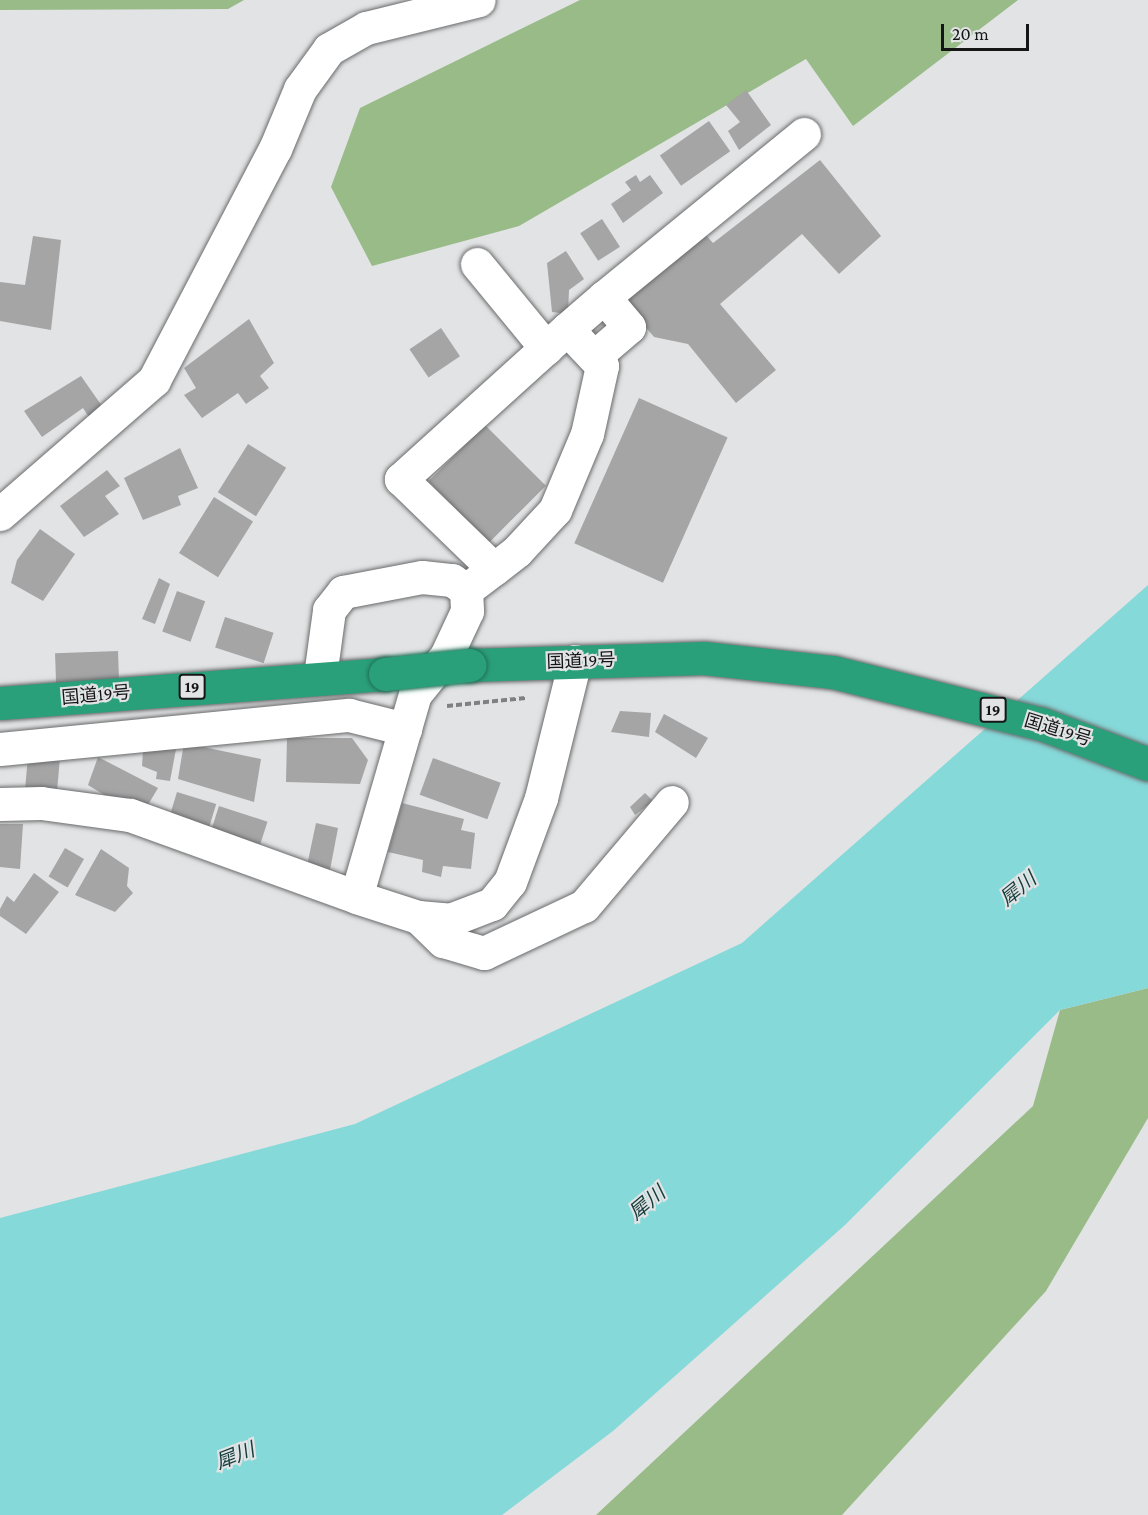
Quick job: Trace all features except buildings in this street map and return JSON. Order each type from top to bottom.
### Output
[{"type":"highway","name":"国道19号","points":[[0,703],[320,676],[385,674],[470,665],[704,658],[833,672],[1042,724],[1148,764]]},
{"type":"street","points":[[0,514],[154,380],[275,149],[300,89],[329,49],[366,27],[479,0]]},
{"type":"street","points":[[494,568],[401,479],[604,297],[804,134]]},
{"type":"street","points":[[466,590],[494,568],[555,510],[587,434],[602,366],[595,357],[557,338],[477,264]]},
{"type":"street","points":[[595,357],[628,327],[604,297]]},
{"type":"street","points":[[320,676],[329,610],[343,592],[422,578],[453,580],[466,590],[467,612],[446,656],[415,694],[357,897]]},
{"type":"street","points":[[0,804],[41,803],[130,816],[418,917],[450,920],[492,904],[510,882],[541,798],[575,661]]},
{"type":"street","points":[[0,749],[349,715],[408,719]]},
{"type":"street","points":[[418,917],[443,941],[484,953],[584,906],[672,802]]},
{"type":"path","points":[[408,719],[526,698]]},
{"type":"green space","points":[[0,0],[244,0],[228,9],[0,10]]},
{"type":"green space","points":[[580,0],[1018,0],[853,126],[806,59],[519,226],[372,266],[331,187],[360,108]]},
{"type":"green space","points":[[1148,988],[1148,1118],[1046,1291],[842,1515],[596,1515],[1033,1106],[1060,1010]]},
{"type":"water","name":"犀川","points":[[1148,585],[1148,988],[1060,1010],[845,1225],[613,1431],[502,1515],[0,1515],[0,1218],[355,1124],[742,943]]}]
